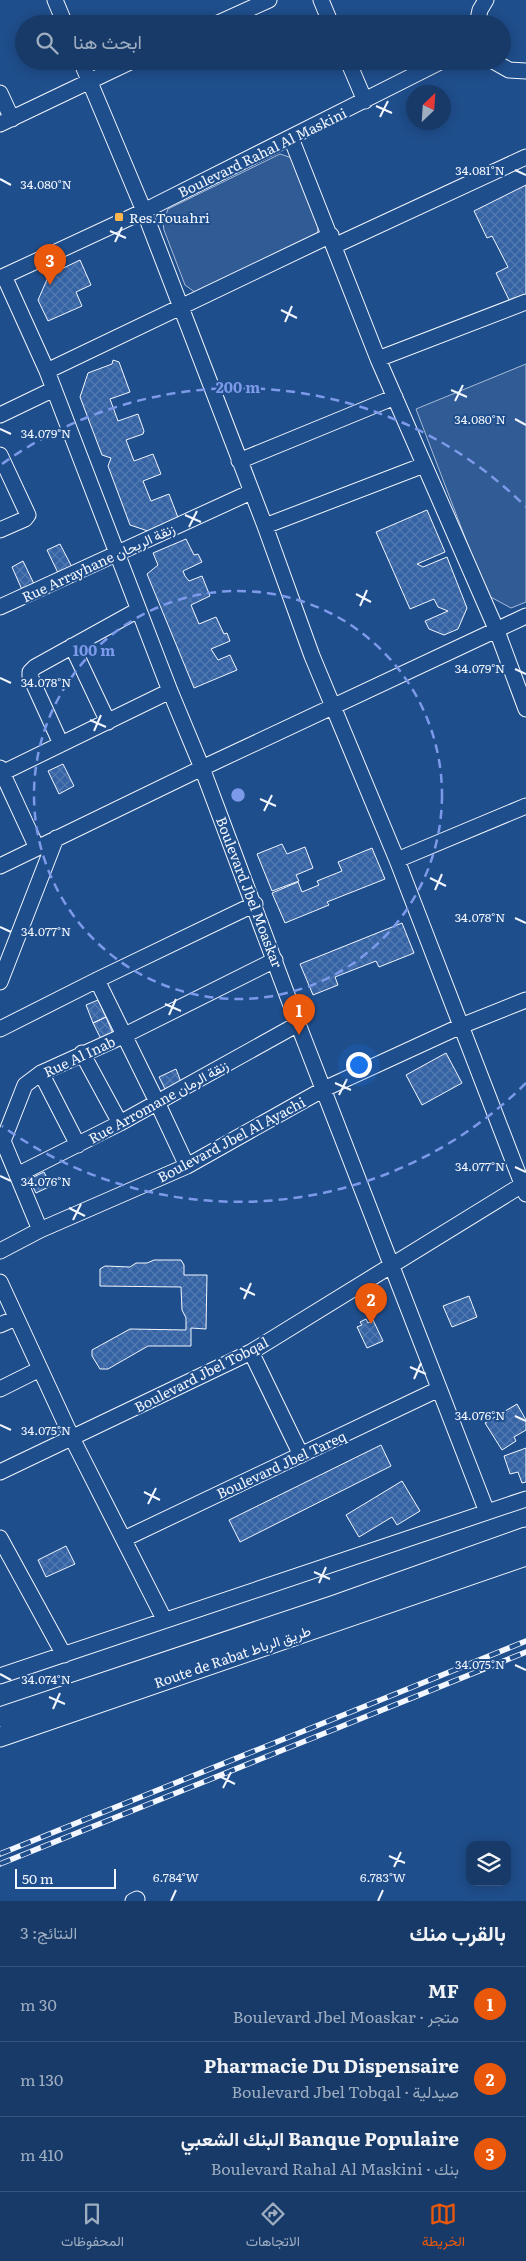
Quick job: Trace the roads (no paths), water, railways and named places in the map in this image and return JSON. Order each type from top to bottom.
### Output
[{"type":"main road","name":"Route de Rabat طريق الرباط","points":[[0,1717],[335,1605],[526,1537]]},
{"type":"main road","name":"Route de Rabat طريق الرباط","points":[[0,1737],[526,1556]]},
{"type":"street","points":[[55,0],[61,15]]},
{"type":"street","points":[[236,15],[269,0]]},
{"type":"street","points":[[320,0],[327,15]]},
{"type":"street","points":[[479,15],[486,0]]},
{"type":"street","points":[[511,69],[526,71]]},
{"type":"street","points":[[85,70],[144,211],[265,526],[332,707],[397,860],[461,1026],[521,1164],[524,1190]]},
{"type":"street","points":[[0,93],[6,122],[112,70]]},
{"type":"street","points":[[352,70],[365,100]]},
{"type":"street","name":"Boulevard Rahal Al Maskini","points":[[2,277],[144,211],[424,70]]},
{"type":"street","points":[[291,138],[333,240],[378,359],[497,631],[526,709]]},
{"type":"street","points":[[47,371],[181,307],[526,157]]},
{"type":"street","name":"Boulevard Jbel Moaskar","points":[[2,277],[47,371],[138,610],[255,904],[298,1024],[486,1512]]},
{"type":"street","points":[[378,359],[526,302]]},
{"type":"street","points":[[0,415],[54,389]]},
{"type":"street","points":[[239,461],[396,397]]},
{"type":"street","points":[[0,454],[28,515],[25,519],[0,530]]},
{"type":"street","points":[[265,526],[424,465]]},
{"type":"street","name":"Rue Arrayhane زنقة الريحان","points":[[0,607],[251,492]]},
{"type":"street","points":[[61,744],[30,674],[36,666],[138,610]]},
{"type":"street","points":[[0,866],[202,768],[526,616]]},
{"type":"street","points":[[72,646],[108,722]]},
{"type":"street","points":[[37,848],[1,771],[170,691]]},
{"type":"street","points":[[397,860],[526,806]]},
{"type":"street","points":[[0,982],[56,838]]},
{"type":"street","points":[[0,1029],[255,904]]},
{"type":"street","name":"Rue Al Inab","points":[[40,1230],[3,1141],[26,1085],[41,1072],[123,1036],[275,960]]},
{"type":"street","points":[[97,980],[186,1166]]},
{"type":"street","name":"Boulevard Jbel Al Ayachi","points":[[0,1251],[40,1230],[186,1166],[324,1089],[461,1026],[526,1000]]},
{"type":"street","name":"Rue Arromane زنقة الرمان","points":[[17,1175],[120,1123],[298,1024]]},
{"type":"street","points":[[82,1053],[120,1123]]},
{"type":"street","points":[[41,1072],[78,1145]]},
{"type":"street","name":"Boulevard Jbel Tobqal","points":[[0,1472],[251,1352],[390,1265],[524,1190]]},
{"type":"street","points":[[0,1282],[72,1438],[164,1619]]},
{"type":"street","points":[[0,1325],[16,1318]]},
{"type":"street","points":[[251,1352],[301,1456]]},
{"type":"street","points":[[0,1389],[40,1369]]},
{"type":"street","name":"Boulevard Jbel Tareq","points":[[124,1539],[301,1456],[439,1388]]},
{"type":"street","points":[[0,1676],[164,1619],[436,1531],[526,1499]]},
{"type":"street","points":[[0,1538],[4,1555],[64,1655]]},
{"type":"railway","points":[[0,1854],[526,1641]]},
{"type":"railway","points":[[0,1864],[526,1652]]},
{"type":"place","name":"Res.Touahri","points":[[119,217]]},
{"type":"place","name":"Banque Populaire البنك الشعبي","points":[[50,285]]},
{"type":"place","name":"MF","points":[[299,1035]]},
{"type":"place","name":"Pharmacie Du Dispensaire","points":[[371,1324]]}]
